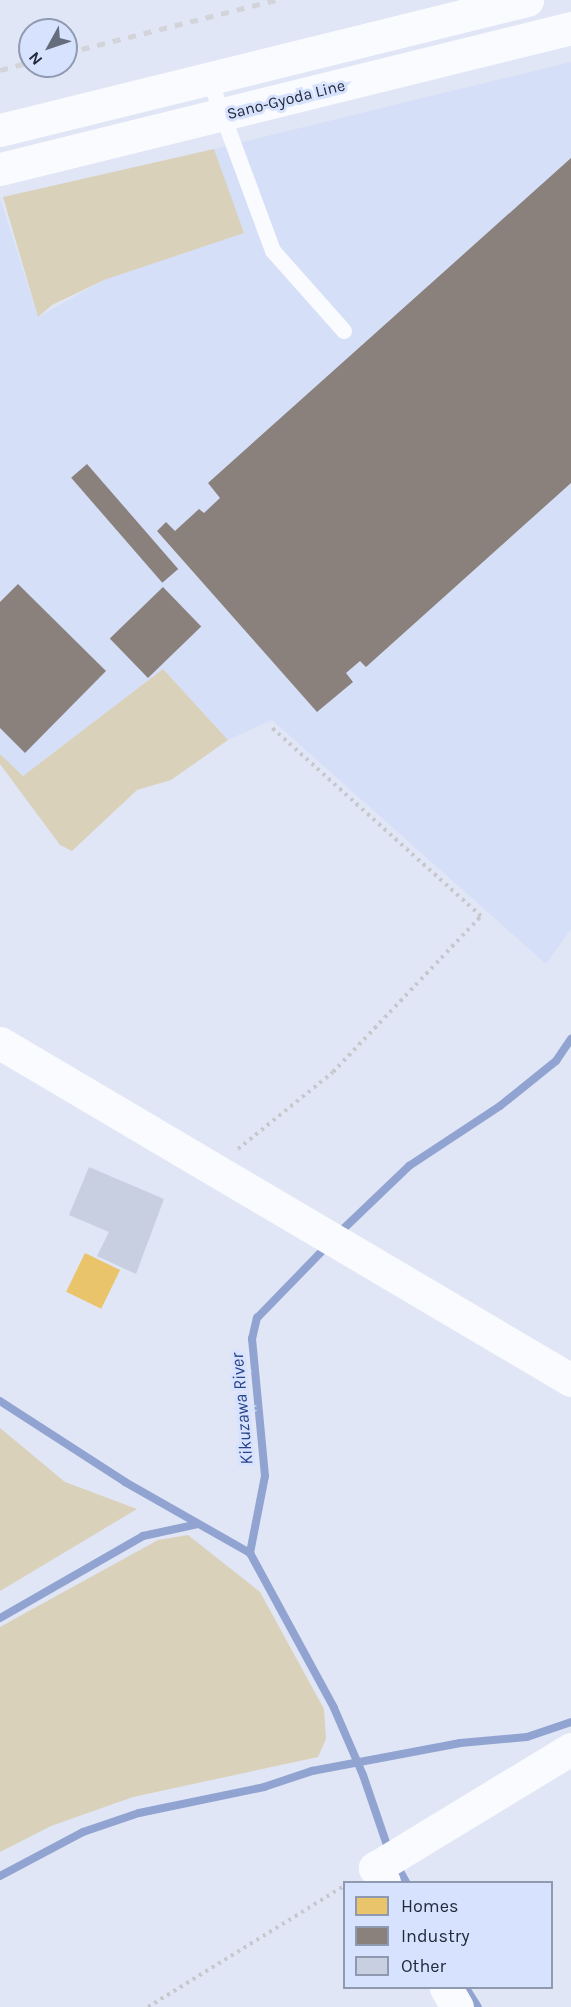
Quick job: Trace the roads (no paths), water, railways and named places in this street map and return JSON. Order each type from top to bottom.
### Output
[{"type":"main road","points":[[0,130],[527,0]]},
{"type":"main road","name":"Sano-Gyoda Line","points":[[0,169],[571,28]]},
{"type":"main road","points":[[0,1043],[571,1380]]},
{"type":"main road","points":[[383,1881],[375,1868],[571,1749]]},
{"type":"main road","points":[[447,1989],[457,2007]]},
{"type":"lane","points":[[209,78],[273,251],[344,331]]},
{"type":"waterway","name":"Kikuzawa River","points":[[337,1235],[409,1166],[500,1106],[556,1061],[571,1039]]},
{"type":"waterway","name":"Kikuzawa River","points":[[0,1401],[125,1482],[250,1553],[265,1476],[252,1339],[257,1318],[328,1245]]},
{"type":"waterway","points":[[0,1618],[143,1536],[198,1524]]},
{"type":"waterway","points":[[250,1553],[334,1708],[363,1775],[389,1851]]},
{"type":"waterway","points":[[0,1876],[83,1832],[139,1813],[264,1787],[312,1771],[460,1743],[527,1737],[571,1722]]},
{"type":"waterway","points":[[395,1862],[405,1881]]},
{"type":"waterway","points":[[467,1989],[478,2007]]},
{"type":"railway","points":[[78,50],[275,0]]},
{"type":"railway","points":[[0,70],[18,65]]}]
